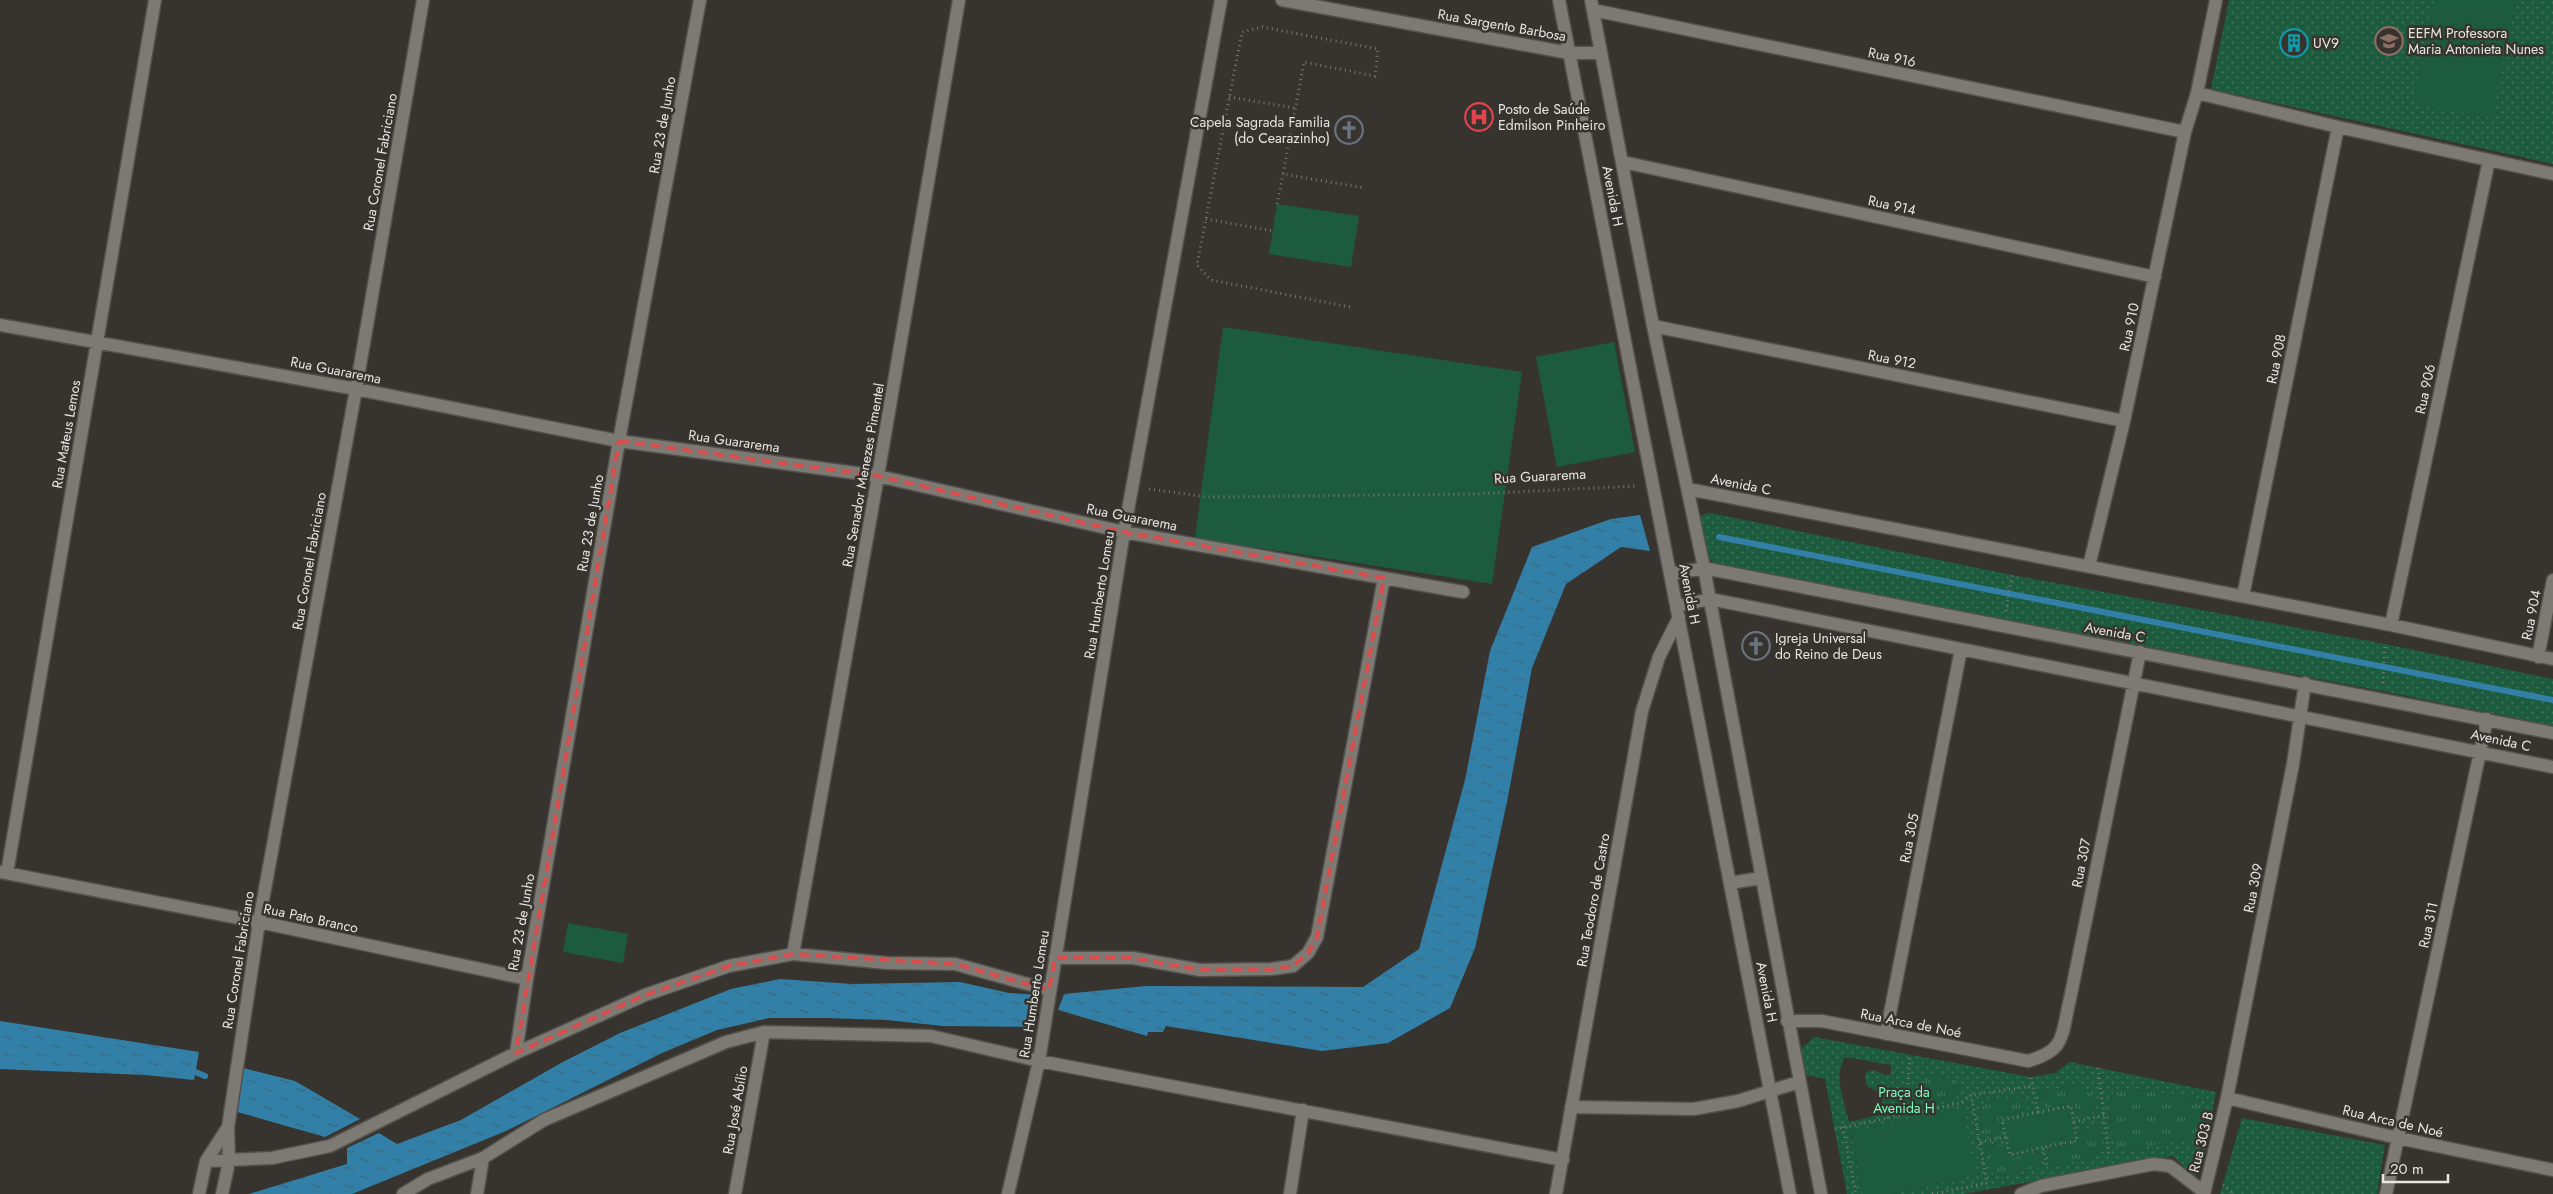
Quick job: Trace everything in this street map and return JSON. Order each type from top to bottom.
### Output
[{"type":"street","name":"Rua Mateus Lemos","points":[[3,873],[97,342],[155,0]]},
{"type":"street","name":"Rua Coronel Fabriciano","points":[[222,1194],[229,1162],[228,1127],[258,922],[356,389],[423,0]]},
{"type":"street","name":"Rua 23 de Junho","points":[[516,1053],[619,441],[700,0]]},
{"type":"street","name":"Rua Senador Menezes Pimentel","points":[[793,954],[878,476],[959,0]]},
{"type":"street","name":"Rua Humberto Lomeu","points":[[1008,1194],[1039,1061],[1130,496],[1220,0]]},
{"type":"street","name":"Rua Sargento Barbosa","points":[[1282,0],[1569,53],[1600,53]]},
{"type":"street","name":"Avenida H","points":[[1559,0],[1790,1194]]},
{"type":"street","name":"Rua 910","points":[[2089,566],[2124,421],[2185,132],[2197,93],[2216,0]]},
{"type":"street","name":"Avenida H","points":[[1592,5],[1653,326],[1710,599],[1820,1194]]},
{"type":"street","name":"Rua 916","points":[[1592,5],[2185,132]]},
{"type":"street","points":[[2197,93],[2338,128],[2553,174]]},
{"type":"street","name":"Rua 908","points":[[2243,596],[2338,128]]},
{"type":"street","name":"Rua 906","points":[[2391,625],[2489,160]]},
{"type":"street","name":"Rua 914","points":[[1622,162],[2155,277]]},
{"type":"street","name":"Rua Guararema","points":[[0,325],[356,389],[619,441],[878,476],[1124,532],[1463,592]]},
{"type":"street","name":"Rua 912","points":[[1653,326],[2124,421]]},
{"type":"street","name":"Avenida C","points":[[1688,489],[2391,625],[2553,659]]},
{"type":"street","name":"Avenida C","points":[[1671,574],[1704,568],[1973,622],[2305,683],[2553,733]]},
{"type":"street","points":[[1055,958],[1133,958],[1200,970],[1271,969],[1293,966],[1308,953],[1317,937],[1384,578]]},
{"type":"street","name":"Rua 904","points":[[2538,657],[2553,580]]},
{"type":"street","name":"Avenida C","points":[[1678,611],[1710,599],[2553,767]]},
{"type":"street","name":"Rua Teodoro de Castro","points":[[1556,1194],[1642,711],[1659,657],[1678,611]]},
{"type":"street","name":"Rua 305","points":[[1886,1034],[1961,649]]},
{"type":"street","name":"Rua 307","points":[[2028,1061],[2052,1052],[2060,1041],[2140,652]]},
{"type":"street","name":"Rua 309","points":[[2227,1098],[2305,683]]},
{"type":"street","name":"Rua 311","points":[[2386,1194],[2487,719]]},
{"type":"street","name":"Rua Pato Branco","points":[[3,873],[258,922],[527,979]]},
{"type":"street","points":[[1730,883],[1761,878]]},
{"type":"street","points":[[206,1161],[229,1162],[272,1158],[330,1146],[516,1053],[645,996],[729,966],[793,954],[887,963],[956,964],[1049,990]]},
{"type":"street","name":"Rua Arca de Noé","points":[[1787,1021],[1822,1021],[2028,1061]]},
{"type":"street","points":[[403,1194],[428,1179],[484,1158],[544,1120],[726,1042],[764,1032],[931,1036],[1039,1061],[1563,1160]]},
{"type":"street","name":"Rua José Abílio","points":[[735,1194],[764,1032]]},
{"type":"street","points":[[1571,1107],[1694,1109],[1738,1101],[1799,1082]]},
{"type":"street","name":"Rua Arca de Noé","points":[[2227,1098],[2398,1138],[2553,1170]]},
{"type":"street","name":"Rua 303 B","points":[[2204,1193],[2227,1098]]},
{"type":"street","points":[[1290,1194],[1302,1110]]},
{"type":"street","name":"Rua Coronel Fabriciano","points":[[199,1194],[206,1161],[228,1127]]},
{"type":"street","points":[[477,1194],[484,1158]]},
{"type":"street","points":[[2021,1194],[2041,1186],[2154,1164],[2170,1166],[2204,1193]]},
{"type":"path","points":[[1277,204],[1304,62],[1375,76],[1378,49],[1262,27],[1242,32],[1197,265],[1212,280],[1350,307]]},
{"type":"path","points":[[1229,97],[1295,108]]},
{"type":"path","points":[[1283,174],[1365,188]]},
{"type":"path","points":[[1206,219],[1273,231]]},
{"type":"path","name":"Rua Guararema","points":[[1130,496],[1153,488],[1207,497],[1472,494],[1652,486]]},
{"type":"path","points":[[2006,612],[2012,574]]},
{"type":"path","points":[[2383,676],[2385,644]]},
{"type":"path","points":[[1906,1114],[1910,1055]]},
{"type":"path","points":[[2098,1068],[2110,1159]]},
{"type":"path","points":[[2031,1077],[2038,1112]]},
{"type":"path","points":[[1836,1129],[1961,1102],[1970,1095],[2033,1086]]},
{"type":"path","points":[[1932,1194],[1987,1183],[1970,1095]]},
{"type":"path","points":[[2070,1106],[2077,1141],[2010,1155],[2002,1120],[2038,1112],[2070,1106]]},
{"type":"path","points":[[2074,1122],[2104,1115]]},
{"type":"path","points":[[1843,1127],[1856,1194]]},
{"type":"path","points":[[1980,1142],[2006,1137]]},
{"type":"path","points":[[2043,1147],[2048,1171]]},
{"type":"path","points":[[2223,1185],[2234,1194]]},
{"type":"highlighted area","points":[[619,441],[878,476],[1124,532],[1384,578],[1317,937],[1308,953],[1293,966],[1271,969],[1200,970],[1133,958],[1055,958],[1049,990],[955,964],[793,954],[729,966],[645,995],[516,1053]]},
{"type":"green space","name":"EEFM Professora Maria Antonieta Nunes","points":[[2229,0],[2553,0],[2553,164],[2211,89]]},
{"type":"green space","points":[[2434,0],[2515,0],[2492,118],[2414,103]]},
{"type":"green space","points":[[1277,204],[1359,216],[1351,267],[1269,254]]},
{"type":"green space","points":[[1223,327],[1522,372],[1492,584],[1195,538]]},
{"type":"green space","points":[[1614,342],[1635,452],[1557,467],[1536,357]]},
{"type":"green space","points":[[1710,513],[2012,575],[2385,644],[2553,679],[2553,726],[2382,691],[1721,566],[1708,559],[1700,516]]},
{"type":"green space","points":[[568,923],[628,934],[623,963],[563,952]]},
{"type":"green space","name":"Praça da Avenida H","points":[[1814,1037],[2031,1077],[2055,1073],[2070,1062],[2216,1092],[2203,1162],[2194,1177],[2173,1156],[1963,1194],[1891,1194],[1975,1175],[1851,1131],[1863,1194],[1847,1194],[1825,1079],[1806,1075],[1801,1049]],"holes":[[[1845,1057],[1891,1065],[1891,1074],[1886,1075],[1873,1070],[1866,1073],[1865,1077],[1867,1086],[1884,1095],[1882,1103],[1885,1114],[1849,1122],[1841,1089],[1840,1072]],[[1923,1074],[1956,1080],[1960,1084],[1957,1097],[1923,1105]],[[2079,1084],[2092,1093],[2095,1112],[2077,1115],[2075,1106],[2070,1104],[2044,1108],[2039,1092]],[[2123,1088],[2197,1098],[2203,1108],[2204,1120],[2199,1130],[2190,1138],[2128,1151],[2118,1148],[2113,1134],[2110,1119],[2114,1090]],[[2025,1096],[2028,1111],[2003,1116],[1999,1121],[2001,1132],[1982,1134],[1978,1112],[1987,1102]],[[2098,1126],[2102,1146],[2096,1157],[2052,1166],[2048,1149],[2077,1143],[2082,1137],[2081,1130]],[[2003,1144],[2005,1153],[2013,1158],[2038,1152],[2041,1167],[2002,1175],[1990,1172],[1986,1147]]]},
{"type":"green space","points":[[1923,1074],[1956,1080],[1960,1084],[1957,1097],[1923,1105]]},
{"type":"green space","points":[[2079,1084],[2092,1093],[2095,1112],[2077,1115],[2070,1104],[2044,1108],[2039,1092]]},
{"type":"green space","points":[[2123,1088],[2197,1098],[2203,1108],[2204,1120],[2202,1125],[2195,1135],[2190,1138],[2128,1151],[2118,1148],[2111,1127],[2110,1111],[2114,1090]]},
{"type":"green space","points":[[2025,1096],[2029,1111],[2003,1116],[2001,1132],[1982,1135],[1978,1112],[1987,1102]]},
{"type":"green space","points":[[1963,1108],[1975,1175],[1891,1194],[1863,1194],[1851,1131]]},
{"type":"green space","points":[[2069,1108],[2075,1138],[2012,1153],[2005,1122]]},
{"type":"green space","points":[[2242,1118],[2385,1145],[2377,1194],[2220,1194]]},
{"type":"green space","points":[[2098,1126],[2102,1146],[2096,1157],[2052,1166],[2048,1149],[2077,1143],[2081,1130]]},
{"type":"green space","points":[[2003,1144],[2013,1158],[2038,1152],[2041,1167],[2002,1175],[1990,1172],[1986,1147]]},
{"type":"water","points":[[1640,515],[1650,551],[1621,547],[1566,584],[1532,668],[1507,802],[1475,948],[1450,1008],[1388,1043],[1322,1051],[1166,1026],[1163,1032],[1148,1032],[1147,1036],[1058,1010],[1064,994],[1146,986],[1363,987],[1419,949],[1465,780],[1490,651],[1532,547],[1611,519]]},
{"type":"water","points":[[780,979],[853,984],[960,982],[1009,993],[1040,995],[1034,1027],[943,1026],[887,1020],[769,1018],[717,1030],[662,1053],[506,1131],[352,1194],[249,1194],[347,1164],[347,1148],[379,1133],[397,1144],[461,1120],[561,1063],[620,1033],[731,989]]},
{"type":"water","points":[[0,1021],[199,1052],[194,1080],[145,1075],[0,1069]]},
{"type":"water","points":[[243,1068],[295,1081],[360,1119],[325,1137],[234,1111]]},
{"type":"waterway","points":[[1719,537],[2553,700]]},
{"type":"waterway","points":[[188,1069],[205,1076]]},
{"type":"place","name":"EEFM Professora Maria Antonieta Nunes","points":[[2389,41]]},
{"type":"place","name":"UV9","points":[[2294,43]]},
{"type":"place","name":"Posto de Saúde Edmilson Pinheiro","points":[[1479,117]]},
{"type":"place","name":"Capela Sagrada Familia (do Cearazinho)","points":[[1349,130]]},
{"type":"place","name":"Igreja Universal do Reino de Deus","points":[[1756,646]]}]
